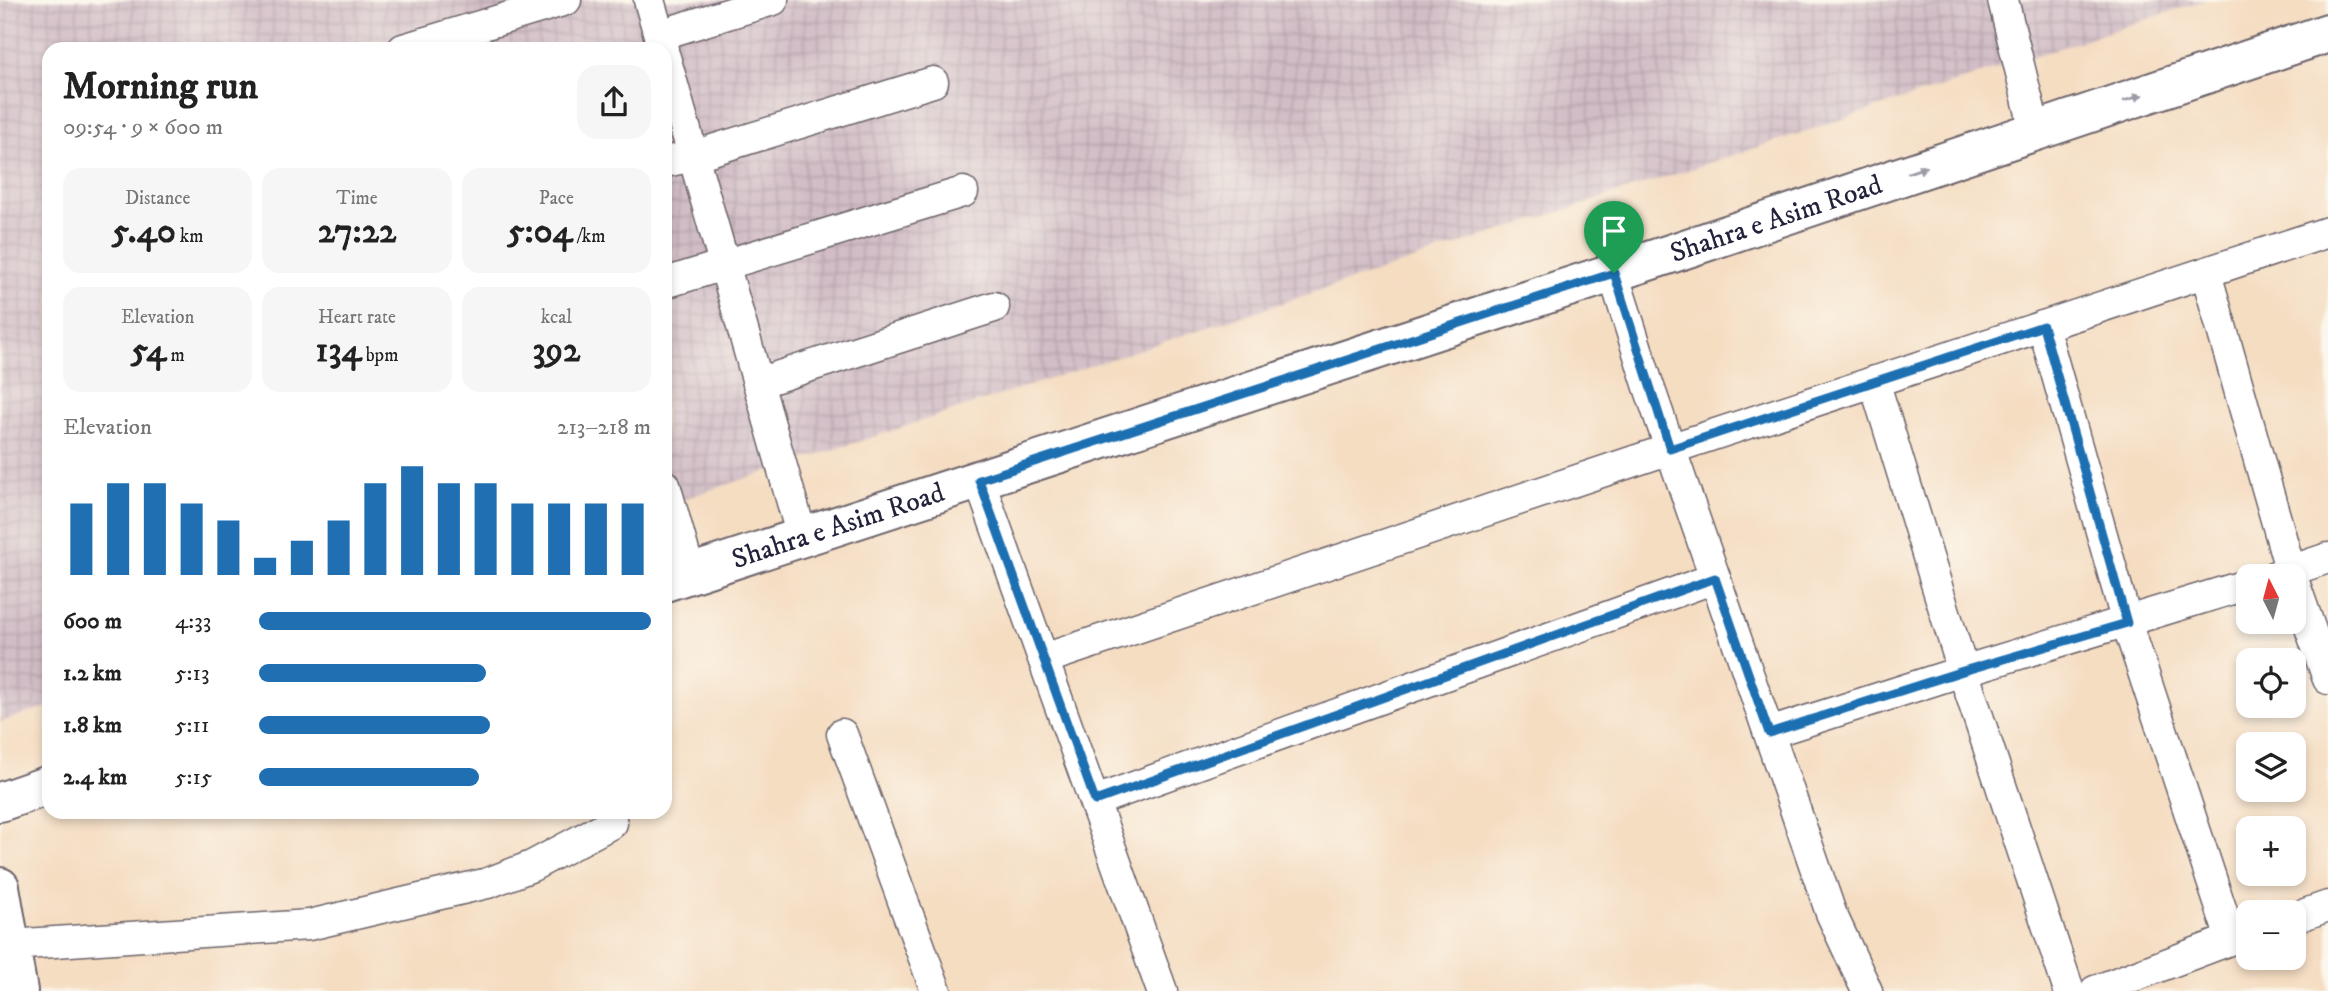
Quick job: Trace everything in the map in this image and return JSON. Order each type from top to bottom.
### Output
[{"type":"street","points":[[427,42],[566,0]]},
{"type":"street","points":[[649,0],[661,42]]},
{"type":"street","points":[[672,43],[773,0]]},
{"type":"street","points":[[2003,0],[2035,130]]},
{"type":"street","name":"Shahra e Asim Road","points":[[678,578],[1614,273],[2328,33]]},
{"type":"street","points":[[679,159],[933,82]]},
{"type":"street","points":[[672,108],[679,159],[725,265],[802,537]]},
{"type":"street","points":[[672,281],[962,192]]},
{"type":"street","points":[[1044,659],[2328,232]]},
{"type":"street","points":[[1614,273],[1670,449],[1831,913],[1867,991]]},
{"type":"street","points":[[2206,273],[2285,564]]},
{"type":"street","points":[[758,383],[994,307]]},
{"type":"street","points":[[2043,326],[2127,623],[2236,925]]},
{"type":"street","points":[[1874,381],[1963,671],[2069,991]]},
{"type":"street","points":[[979,480],[1162,991]]},
{"type":"street","points":[[672,535],[678,578]]},
{"type":"street","points":[[2306,568],[2328,558]]},
{"type":"street","points":[[1095,801],[1715,578]]},
{"type":"street","points":[[1769,733],[2236,588]]},
{"type":"street","points":[[2306,623],[2328,680]]},
{"type":"street","points":[[842,734],[936,991]]},
{"type":"street","points":[[0,802],[42,787]]},
{"type":"street","points":[[10,945],[309,925],[488,883],[532,866],[612,823]]},
{"type":"street","points":[[0,887],[18,991]]},
{"type":"street","points":[[2306,914],[2328,906]]},
{"type":"street","points":[[2095,991],[2236,938]]},
{"type":"shaded area","points":[[0,0],[2206,0],[672,503],[672,42],[42,42],[42,708],[0,722]]},
{"type":"route","points":[[1614,273],[1670,449],[2043,326],[2127,623],[1963,671],[1769,733],[1715,578],[1095,801],[979,480],[1614,273]]}]
